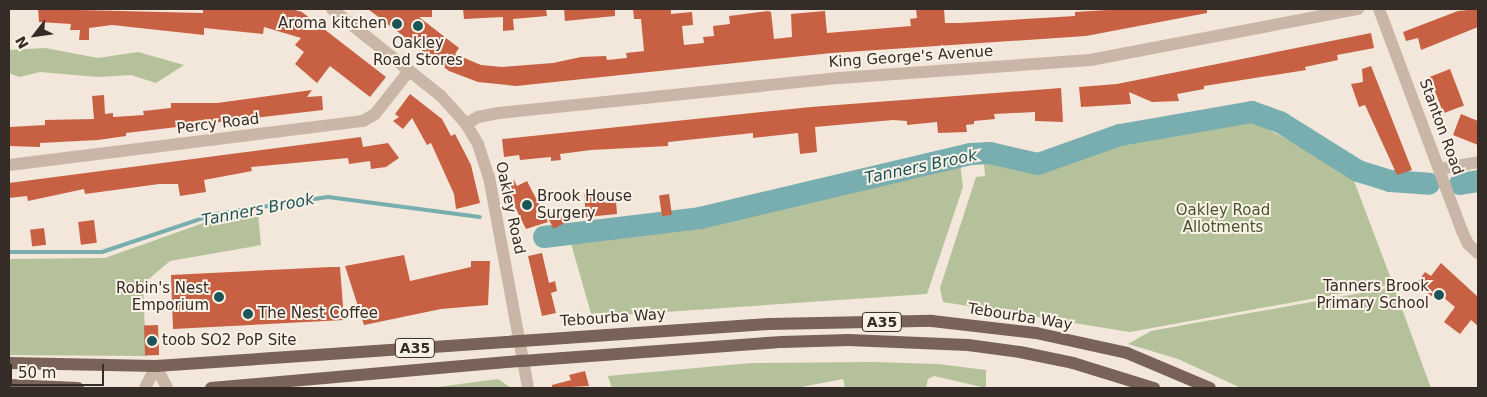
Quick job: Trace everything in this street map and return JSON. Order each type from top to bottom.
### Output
[{"type":"main road","name":"Tebourba Way","points":[[9,363],[156,366],[769,324],[932,321],[1036,333],[1127,353],[1210,388]]},
{"type":"main road","name":"A35","points":[[211,388],[522,361],[782,342],[915,341],[1020,352],[1072,363],[1154,388]]},
{"type":"main road","points":[[9,385],[78,388]]},
{"type":"street","name":"Oakley Road","points":[[332,9],[441,96],[466,124],[487,168],[517,340],[528,388]]},
{"type":"street","name":"King George's Avenue","points":[[466,124],[492,114],[839,78],[1090,60],[1358,9]]},
{"type":"street","name":"Stanton Road","points":[[1379,9],[1465,238],[1478,253]]},
{"type":"street","name":"Percy Road","points":[[9,164],[363,121],[375,114],[409,71]]},
{"type":"street","points":[[1439,169],[1478,162]]},
{"type":"street","points":[[146,388],[156,366]]},
{"type":"street","points":[[156,366],[167,388]]},
{"type":"green space","points":[[45,48],[98,58],[138,52],[184,65],[156,83],[131,75],[98,77],[40,72],[19,77],[9,73],[9,50]]},
{"type":"green space","name":"Oakley Road Allotments","points":[[1247,118],[1351,173],[1393,284],[1130,332],[943,302],[940,288],[976,177],[985,176],[984,162],[1044,168],[1099,146]]},
{"type":"green space","points":[[960,163],[963,187],[927,294],[592,317],[570,240],[702,222]]},
{"type":"green space","points":[[258,214],[261,245],[170,261],[143,284],[146,356],[9,355],[9,259],[105,258],[209,221]]},
{"type":"green space","points":[[1394,287],[1431,388],[1241,388],[1178,359],[1128,344],[1151,331]]},
{"type":"green space","points":[[873,362],[938,364],[986,370],[986,388],[934,376],[928,379],[926,388],[845,388],[843,379],[796,388],[612,388],[608,376],[751,363]]},
{"type":"green space","points":[[498,379],[511,388],[430,388]]},
{"type":"building","points":[[38,9],[203,13],[203,9],[291,9],[302,12],[386,77],[370,97],[330,66],[317,83],[295,64],[304,52],[295,45],[301,38],[264,27],[263,34],[204,28],[204,35],[112,25],[89,28],[89,40],[79,40],[80,30],[70,30],[71,24],[39,22]]},
{"type":"building","points":[[368,9],[432,9],[432,17],[419,17],[459,48],[455,54],[481,65],[502,67],[553,63],[581,57],[606,56],[607,60],[627,58],[626,53],[644,51],[641,19],[634,19],[633,9],[671,9],[671,14],[692,12],[693,25],[682,26],[684,45],[704,43],[703,37],[714,36],[713,26],[730,24],[729,16],[768,11],[771,12],[774,39],[792,37],[791,14],[825,11],[827,33],[911,26],[910,19],[917,18],[916,9],[944,9],[945,23],[1075,16],[1075,12],[1124,9],[1207,9],[1207,13],[1086,36],[832,53],[516,86],[478,82],[449,71]]},
{"type":"building","points":[[463,9],[546,9],[547,16],[513,19],[514,30],[503,31],[503,17],[464,19]]},
{"type":"building","points":[[564,9],[615,9],[615,16],[565,21]]},
{"type":"building","points":[[1478,9],[1478,27],[1421,50],[1418,38],[1406,41],[1403,32],[1458,11]]},
{"type":"building","points":[[1371,33],[1374,48],[1337,55],[1338,60],[1305,67],[1306,70],[1204,86],[1204,89],[1177,94],[1179,101],[1152,102],[1129,92],[1131,104],[1081,107],[1079,87],[1117,84]]},
{"type":"building","points":[[1371,66],[1412,170],[1397,175],[1365,105],[1359,107],[1351,84],[1363,82],[1362,69]]},
{"type":"building","points":[[1450,69],[1464,105],[1443,113],[1429,77]]},
{"type":"building","points":[[1061,88],[1063,122],[1035,121],[1035,112],[994,114],[995,119],[974,121],[974,124],[966,125],[967,132],[938,133],[937,122],[907,125],[907,121],[893,120],[815,127],[817,152],[800,154],[798,133],[753,138],[753,133],[668,142],[668,146],[591,150],[560,154],[561,160],[551,161],[551,157],[520,160],[519,155],[504,157],[502,139],[811,107]]},
{"type":"building","points":[[312,90],[307,97],[322,96],[323,110],[126,133],[126,136],[98,140],[40,143],[40,147],[9,146],[9,127],[45,125],[45,120],[94,119],[92,96],[104,95],[105,114],[113,113],[113,117],[144,115],[143,111],[171,108],[171,103],[217,103]]},
{"type":"building","points":[[410,94],[442,119],[451,136],[455,134],[471,165],[480,203],[456,209],[454,194],[431,143],[427,145],[412,118],[403,129],[393,121],[399,117],[395,114]]},
{"type":"building","points":[[1461,114],[1478,121],[1478,145],[1453,135]]},
{"type":"building","points":[[361,137],[363,147],[388,143],[399,158],[386,167],[371,169],[370,161],[349,164],[348,158],[251,167],[252,171],[204,180],[206,192],[180,196],[178,184],[159,184],[85,194],[84,189],[28,201],[27,196],[9,198],[9,183]]},
{"type":"building","name":"Brook House Surgery","points":[[514,180],[517,186],[527,181],[548,222],[526,229],[504,185]]},
{"type":"building","points":[[603,191],[605,203],[616,201],[617,214],[586,217],[584,194]]},
{"type":"building","points":[[669,194],[672,215],[662,216],[659,195]]},
{"type":"building","points":[[557,209],[564,223],[554,229],[546,214]]},
{"type":"building","points":[[94,220],[97,243],[81,245],[78,222]]},
{"type":"building","points":[[44,228],[46,245],[32,247],[30,230]]},
{"type":"building","points":[[542,253],[549,283],[555,281],[557,291],[551,293],[556,313],[542,316],[528,256]]},
{"type":"building","points":[[404,255],[410,281],[471,267],[471,261],[490,261],[488,305],[441,309],[364,325],[345,266]]},
{"type":"building","points":[[1441,263],[1478,297],[1478,326],[1471,320],[1460,334],[1444,322],[1455,307],[1438,293],[1434,298],[1416,284],[1425,272],[1431,276]]},
{"type":"building","points":[[340,267],[344,320],[173,329],[171,275]]},
{"type":"building","name":"toob SO2 PoP Site","points":[[144,325],[158,325],[159,355],[145,355]]},
{"type":"building","points":[[585,371],[589,386],[552,388],[552,385],[571,380],[569,375]]},
{"type":"waterway","name":"Tanners Brook","points":[[544,237],[700,218],[971,154],[990,153],[1038,164],[1120,135],[1252,112],[1280,122],[1358,171],[1390,181],[1429,184]]},
{"type":"waterway","points":[[1460,184],[1478,181]]},
{"type":"waterway","name":"Tanners Brook","points":[[9,252],[102,252],[215,214],[328,197],[480,217]]},
{"type":"place","name":"Aroma kitchen","points":[[397,24]]},
{"type":"place","name":"Oakley Road Stores","points":[[418,26]]},
{"type":"place","name":"Brook House Surgery","points":[[527,205]]},
{"type":"place","name":"Tanners Brook Primary School","points":[[1439,295]]},
{"type":"place","name":"Robin's Nest Emporium","points":[[219,297]]},
{"type":"place","name":"The Nest Coffee","points":[[248,314]]},
{"type":"place","name":"toob SO2 PoP Site","points":[[152,341]]}]
